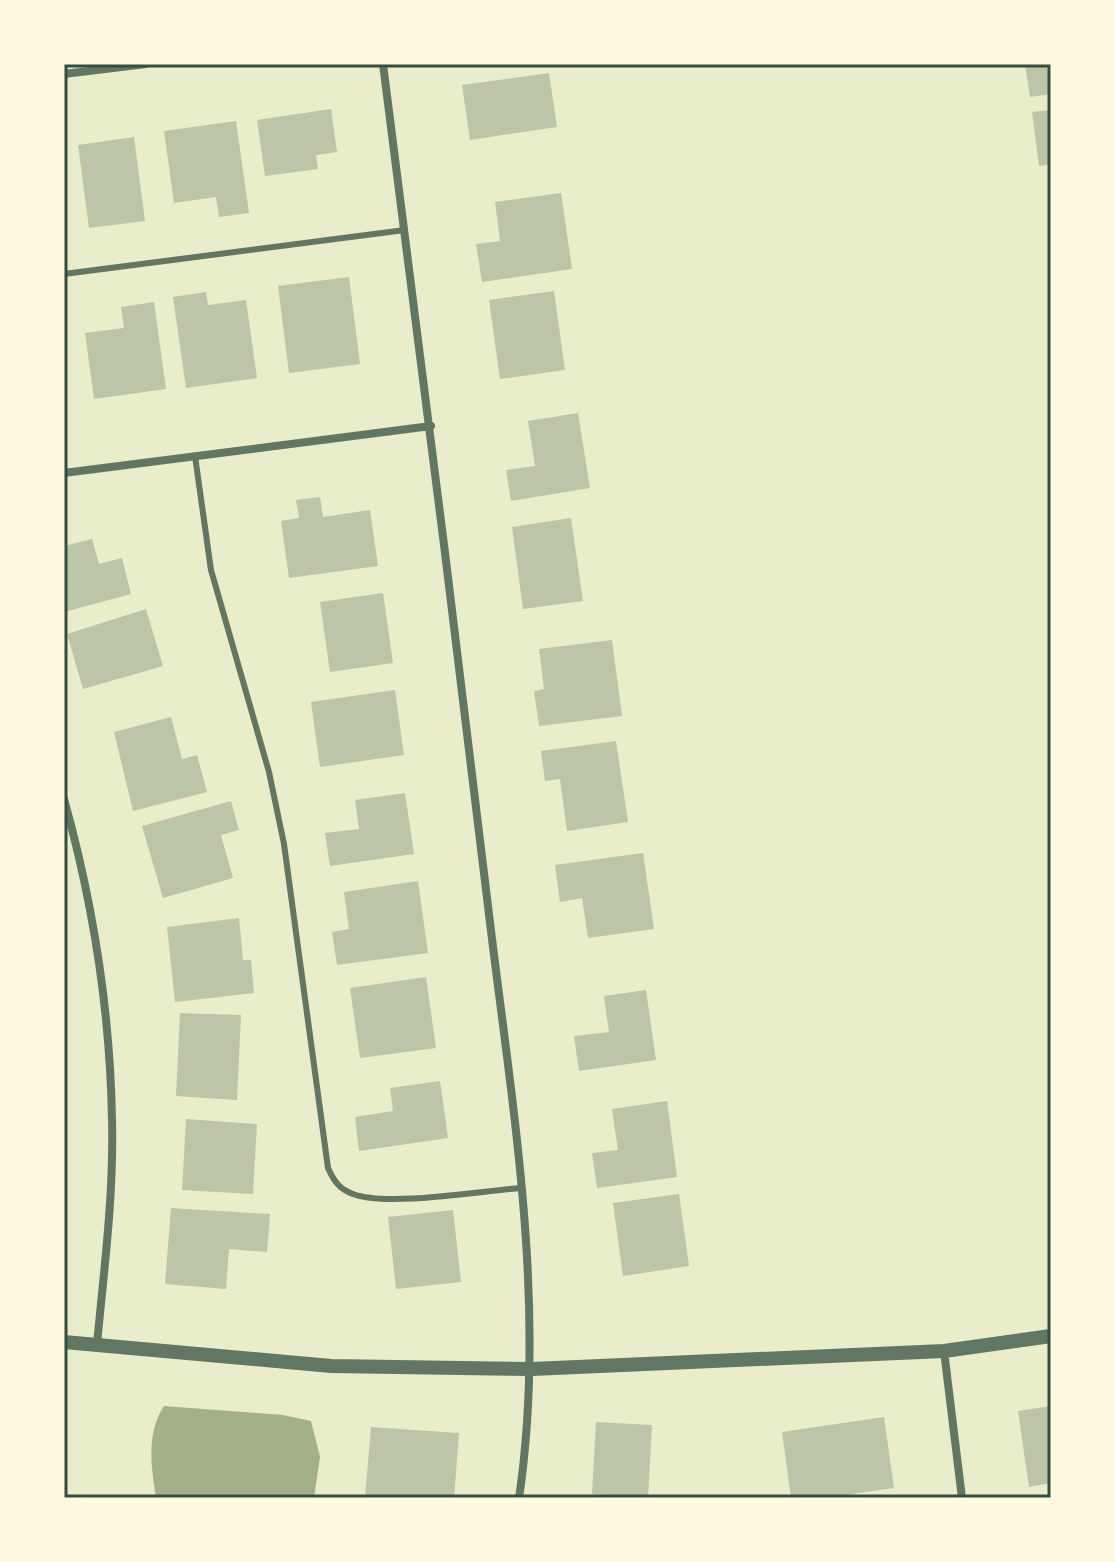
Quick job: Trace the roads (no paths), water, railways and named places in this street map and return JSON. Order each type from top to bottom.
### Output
[{"type":"street","points":[[64,74],[146,64]]},
{"type":"street","points":[[383,64],[431,426],[521,1188],[532,1369],[519,1498]]},
{"type":"street","points":[[64,473],[431,426]]},
{"type":"street","points":[[64,799],[82,862],[103,983],[112,1120],[108,1227],[97,1344]]},
{"type":"street","points":[[64,1342],[331,1366],[532,1369],[944,1351],[1051,1336]]},
{"type":"street","points":[[944,1351],[962,1498]]},
{"type":"lane","points":[[64,274],[405,230]]},
{"type":"lane","points":[[195,456],[211,570],[269,772],[284,844],[328,1168],[334,1183],[343,1190],[368,1198],[521,1188]]}]
